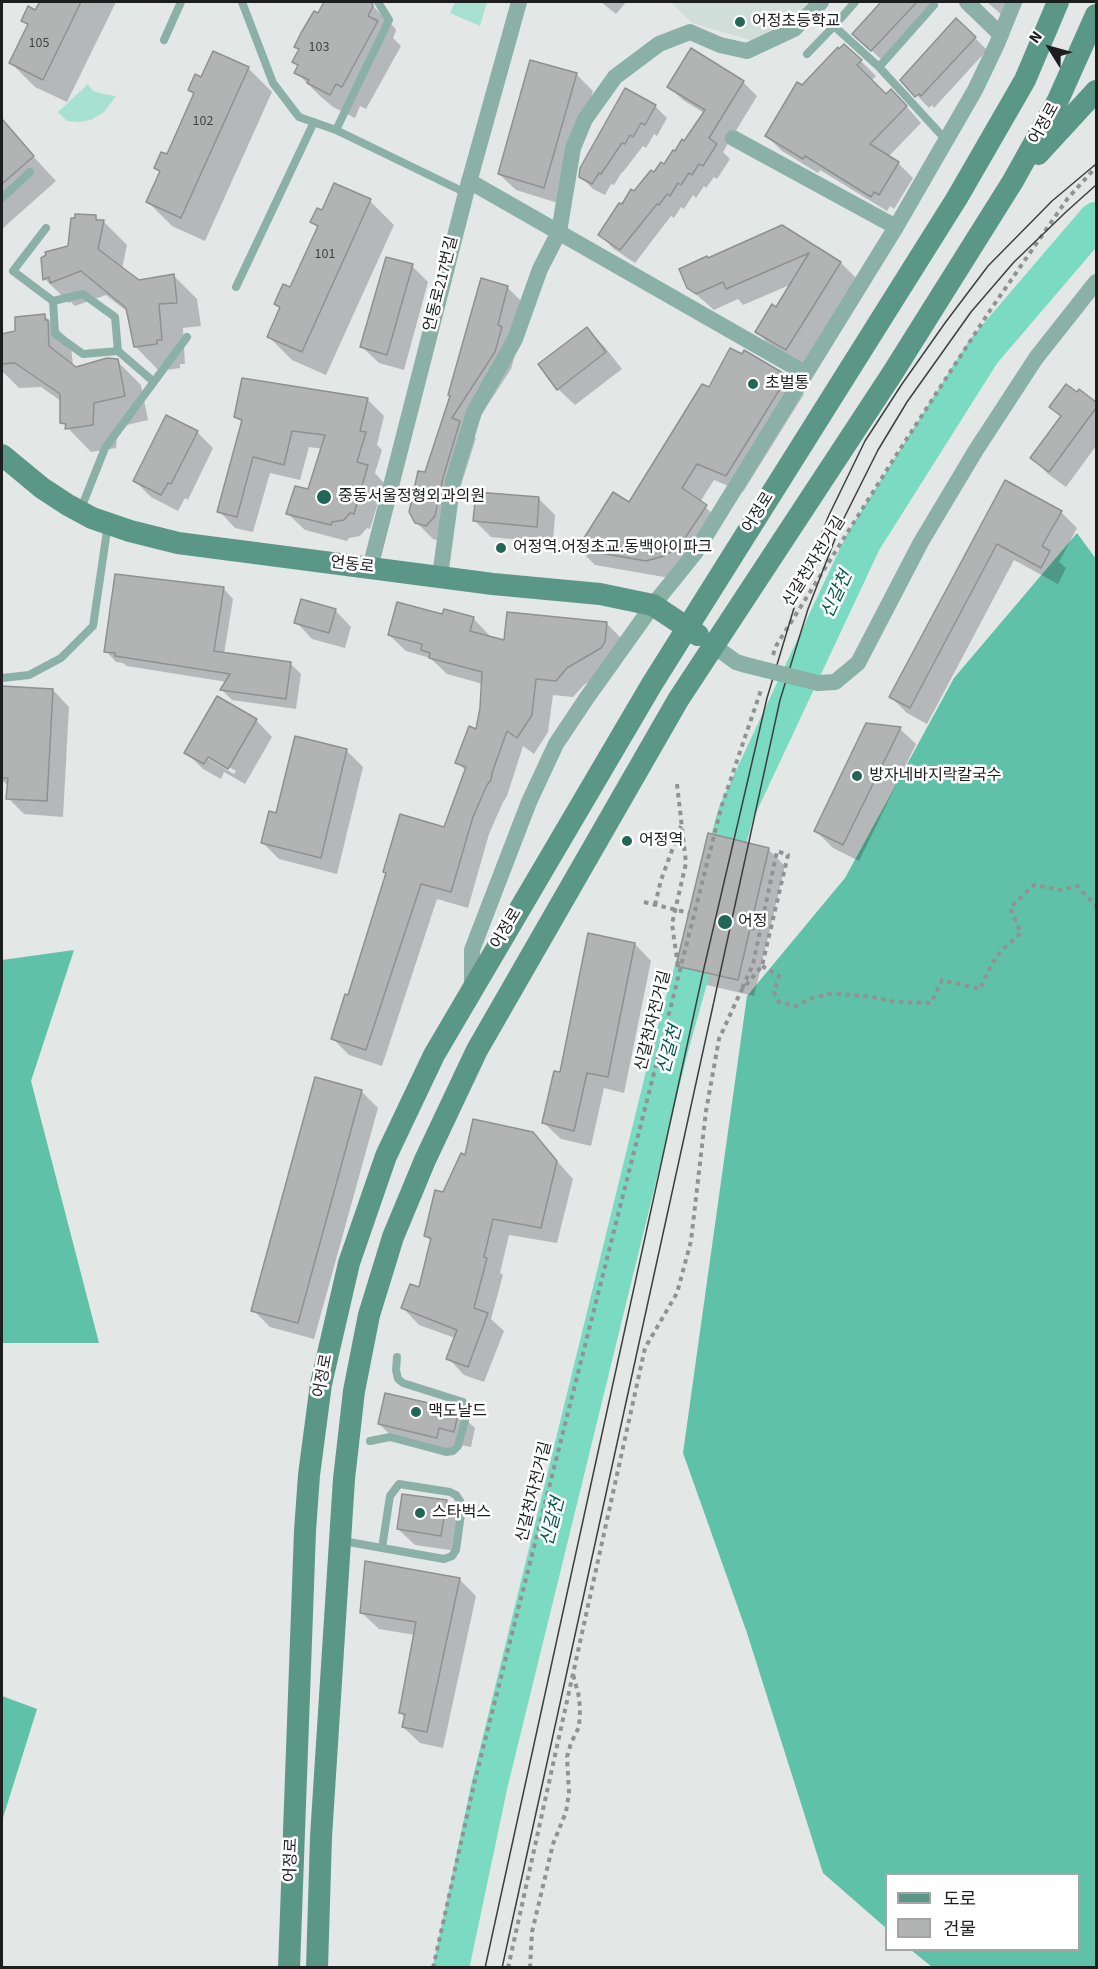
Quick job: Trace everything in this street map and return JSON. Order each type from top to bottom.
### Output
[{"type":"main road","name":"어정로","points":[[288,1968],[309,1475],[321,1384],[349,1263],[386,1156],[435,1055],[471,990],[687,627],[957,198],[1025,80],[1058,2]]},
{"type":"main road","name":"어정로","points":[[317,1968],[321,1838],[339,1541],[354,1391],[369,1315],[393,1237],[425,1160],[477,1050],[678,700],[892,374],[1013,181],[1058,100],[1096,15]]},
{"type":"main road","points":[[1013,181],[1096,91]]},
{"type":"main road","name":"언동로","points":[[2,455],[42,488],[79,512],[108,524],[178,543],[494,584],[600,594],[653,605],[714,646]]},
{"type":"main road","points":[[309,1475],[345,1479]]},
{"type":"street","name":"언동로217번길","points":[[370,568],[468,187],[519,2]]},
{"type":"street","points":[[440,576],[453,481],[474,412],[515,339],[540,269],[559,232],[573,148],[585,119],[615,77],[659,44],[690,32],[720,45],[747,51],[794,29],[821,2]]},
{"type":"street","points":[[966,2],[1001,34]]},
{"type":"street","points":[[471,990],[472,950],[529,802],[556,744],[653,605],[695,553],[896,227],[975,90],[1014,2]]},
{"type":"street","points":[[733,138],[896,227]]},
{"type":"street","points":[[468,187],[559,232],[805,373]]},
{"type":"street","points":[[714,646],[736,662],[818,682],[835,682],[858,663],[921,543],[976,450],[1036,358],[1096,282]]},
{"type":"lane","points":[[164,39],[181,2]]},
{"type":"lane","points":[[242,2],[273,83],[299,117],[336,130],[468,187]]},
{"type":"lane","points":[[336,130],[389,20],[378,2]]},
{"type":"lane","points":[[807,54],[855,2]]},
{"type":"lane","points":[[879,67],[934,5]]},
{"type":"lane","points":[[834,26],[879,67],[946,140]]},
{"type":"lane","points":[[236,287],[314,122]]},
{"type":"lane","points":[[2,198],[30,172]]},
{"type":"lane","points":[[46,228],[13,271],[53,301],[55,334],[83,354],[118,351]]},
{"type":"lane","points":[[53,301],[83,294],[115,317],[118,351],[154,382]]},
{"type":"lane","points":[[79,512],[105,448],[187,338]]},
{"type":"lane","points":[[2,678],[29,675],[61,658],[93,626],[108,524]]},
{"type":"lane","points":[[370,1441],[390,1437],[446,1452],[453,1451],[458,1446],[467,1413],[463,1402],[402,1383],[398,1379],[396,1370],[397,1357]]},
{"type":"lane","points":[[339,1541],[444,1559],[452,1556],[456,1550],[462,1507],[460,1501],[450,1492],[399,1484],[390,1496],[382,1548]]},
{"type":"path","name":"신갈천자전거길","points":[[772,657],[776,646],[882,477],[991,309],[1068,198],[1096,167]]},
{"type":"path","name":"신갈천자전거길","points":[[433,1968],[474,1784],[679,971],[721,808],[765,678]]},
{"type":"path","points":[[677,784],[686,863],[672,924],[679,971]]},
{"type":"path","points":[[655,905],[661,880],[682,823]]},
{"type":"path","points":[[508,1968],[645,1348],[677,1293],[691,1241],[706,1111],[719,1039],[753,964],[777,851],[788,855],[762,966],[741,991]]},
{"type":"path","points":[[762,966],[778,976],[774,992],[779,1002],[796,1006],[809,999],[828,994],[872,997],[896,1002],[931,1003],[942,980],[980,989],[991,965],[1002,950],[1021,933],[1010,908],[1034,885],[1061,890],[1077,886],[1096,906]]},
{"type":"path","points":[[644,902],[689,913]]},
{"type":"path","points":[[750,928],[761,929]]},
{"type":"path","points":[[530,1968],[532,1932],[553,1844],[567,1812],[569,1793],[567,1757],[579,1727],[580,1710],[573,1674]]},
{"type":"shaded area","name":"어정초등학교","points":[[671,2],[808,2],[791,21],[753,41],[692,23]]},
{"type":"green space","points":[[455,2],[487,2],[480,26],[450,13]]},
{"type":"green space","points":[[88,84],[93,91],[116,96],[104,112],[91,120],[67,121],[58,112]]},
{"type":"green space","points":[[1077,533],[1096,559],[1096,1967],[932,1967],[912,1951],[1080,1951],[1080,1873],[885,1873],[885,1927],[823,1873],[747,1633],[683,1453],[747,996],[845,878],[954,678]]},
{"type":"green space","points":[[74,950],[31,1081],[99,1343],[2,1343],[2,960]]},
{"type":"green space","points":[[2,1696],[37,1709],[2,1821]]},
{"type":"building","points":[[40,2],[81,2],[43,80],[9,63],[28,24],[21,21],[28,6],[35,10]]},
{"type":"building","points":[[324,2],[372,2],[373,6],[368,16],[378,21],[342,87],[336,84],[330,95],[307,83],[309,80],[294,73],[298,65],[292,62],[299,49],[294,47],[301,33],[314,11],[318,13]]},
{"type":"building","points":[[881,2],[917,2],[871,51],[852,34]]},
{"type":"building","points":[[956,18],[976,37],[921,96],[919,94],[915,97],[900,80]]},
{"type":"building","points":[[844,44],[862,60],[857,65],[886,94],[891,89],[907,106],[870,144],[899,162],[879,195],[874,192],[871,197],[805,156],[803,159],[765,136],[797,82],[802,85],[838,47],[839,49]]},
{"type":"building","points":[[691,48],[744,81],[709,138],[717,144],[703,166],[699,164],[692,175],[689,173],[681,185],[678,183],[670,196],[667,194],[659,205],[657,204],[620,250],[598,235],[619,203],[622,204],[631,189],[634,191],[651,170],[654,172],[661,162],[664,164],[682,139],[684,141],[705,110],[667,87]]},
{"type":"building","points":[[213,51],[249,67],[181,218],[146,202],[160,171],[154,168],[161,152],[167,154],[194,93],[188,90],[195,74],[201,77]]},
{"type":"building","points":[[530,60],[577,73],[544,188],[498,174]]},
{"type":"building","points":[[625,88],[656,105],[645,125],[641,123],[633,137],[630,135],[625,144],[622,143],[592,184],[579,177],[580,168]]},
{"type":"building","points":[[2,119],[34,156],[2,184]]},
{"type":"building","points":[[334,183],[371,199],[302,352],[267,337],[280,307],[274,304],[283,284],[290,287],[318,226],[310,222],[317,208],[322,210]]},
{"type":"building","points":[[75,214],[96,215],[96,220],[104,220],[98,249],[139,280],[174,274],[177,303],[159,304],[162,340],[157,340],[157,344],[134,347],[126,308],[81,271],[50,283],[49,277],[43,280],[41,258],[46,255],[45,252],[68,246],[71,218],[75,218]]},
{"type":"building","points":[[782,225],[841,262],[786,350],[755,332],[772,304],[776,307],[809,253],[726,289],[723,282],[696,294],[687,288],[679,269]]},
{"type":"building","points":[[386,257],[413,264],[387,355],[360,347]]},
{"type":"building","points":[[481,278],[508,286],[498,325],[502,327],[495,352],[452,418],[460,421],[443,478],[435,516],[426,526],[415,523],[409,512],[418,471],[425,472],[450,396],[448,395]]},
{"type":"building","points":[[45,314],[45,320],[48,320],[49,346],[76,367],[107,358],[118,359],[125,396],[94,403],[93,425],[65,429],[66,424],[60,423],[60,394],[15,363],[2,364],[2,334],[15,331],[15,317]]},
{"type":"building","points":[[587,327],[606,352],[557,390],[538,364]]},
{"type":"building","points":[[730,348],[742,354],[744,350],[788,376],[726,476],[697,464],[682,488],[707,505],[679,547],[664,556],[646,561],[577,549],[613,492],[629,502],[702,384],[709,387]]},
{"type":"building","points":[[242,378],[368,398],[360,431],[366,432],[357,462],[368,465],[354,514],[350,513],[344,520],[332,522],[331,525],[286,514],[295,486],[308,489],[325,435],[292,431],[284,465],[253,457],[237,517],[217,512],[242,420],[234,417]]},
{"type":"building","points":[[1066,384],[1077,392],[1079,389],[1096,402],[1096,408],[1049,472],[1030,458],[1061,416],[1049,407]]},
{"type":"building","points":[[166,415],[198,431],[171,484],[168,483],[161,495],[133,481]]},
{"type":"building","points":[[1005,480],[1062,511],[1042,546],[1050,551],[1041,568],[997,544],[910,708],[889,697]]},
{"type":"building","points":[[476,492],[539,497],[537,527],[473,521]]},
{"type":"building","points":[[115,574],[224,587],[214,651],[291,662],[286,699],[220,690],[230,674],[115,656],[115,653],[104,652]]},
{"type":"building","points":[[301,599],[336,609],[329,633],[294,623]]},
{"type":"building","points":[[397,602],[442,614],[444,609],[474,617],[470,631],[504,640],[507,612],[607,622],[605,642],[601,648],[567,668],[556,681],[536,679],[532,715],[517,738],[507,731],[491,780],[473,817],[451,892],[421,884],[366,1050],[331,1039],[345,994],[348,995],[386,873],[383,872],[400,814],[444,827],[466,767],[455,763],[469,726],[476,729],[480,708],[482,672],[429,658],[430,653],[421,650],[422,644],[388,635]]},
{"type":"building","points":[[2,686],[53,689],[47,801],[6,799],[8,778],[2,778]]},
{"type":"building","points":[[217,696],[257,719],[228,769],[208,757],[204,764],[184,753]]},
{"type":"building","points":[[866,723],[901,727],[843,845],[814,831]]},
{"type":"building","points":[[295,736],[347,749],[321,858],[261,843],[269,811],[276,813]]},
{"type":"building","points":[[708,833],[769,848],[738,980],[676,966]]},
{"type":"building","points":[[588,933],[635,943],[608,1077],[587,1073],[574,1131],[542,1123],[554,1071],[560,1072]]},
{"type":"building","points":[[315,1077],[362,1090],[298,1323],[251,1311]]},
{"type":"building","points":[[473,1119],[533,1132],[557,1161],[541,1228],[493,1219],[484,1257],[487,1258],[474,1308],[488,1313],[468,1367],[446,1359],[457,1330],[401,1308],[410,1284],[419,1287],[431,1238],[424,1236],[435,1190],[443,1192],[461,1153],[465,1155]]},
{"type":"building","points":[[385,1393],[459,1410],[454,1432],[439,1428],[437,1438],[378,1424]]},
{"type":"building","points":[[402,1494],[447,1500],[441,1536],[397,1529]]},
{"type":"building","points":[[365,1561],[460,1578],[427,1732],[402,1727],[405,1714],[399,1713],[416,1622],[360,1613]]},
{"type":"waterway","name":"신갈천","points":[[451,1968],[490,1783],[669,1053],[736,813],[863,542],[983,352],[1096,220]]},
{"type":"tram line","points":[[485,1968],[704,968],[767,698],[803,578],[829,515],[865,441],[945,323],[988,266],[1052,201],[1096,164]]},
{"type":"tram line","points":[[502,1968],[780,700],[808,609],[840,526],[878,450],[907,402],[971,312],[1014,262],[1096,185]]},
{"type":"place","name":"어정초등학교","points":[[740,22]]},
{"type":"place","name":"초벌통","points":[[753,384]]},
{"type":"place","name":"중동서울정형외과의원","points":[[324,497]]},
{"type":"place","name":"어정역.어정초교.동백아이파크","points":[[501,548]]},
{"type":"place","name":"방자네바지락칼국수","points":[[857,776]]},
{"type":"place","name":"어정역","points":[[627,841]]},
{"type":"place","name":"어정","points":[[725,922]]},
{"type":"place","name":"맥도날드","points":[[416,1412]]},
{"type":"place","name":"스타벅스","points":[[420,1513]]}]
